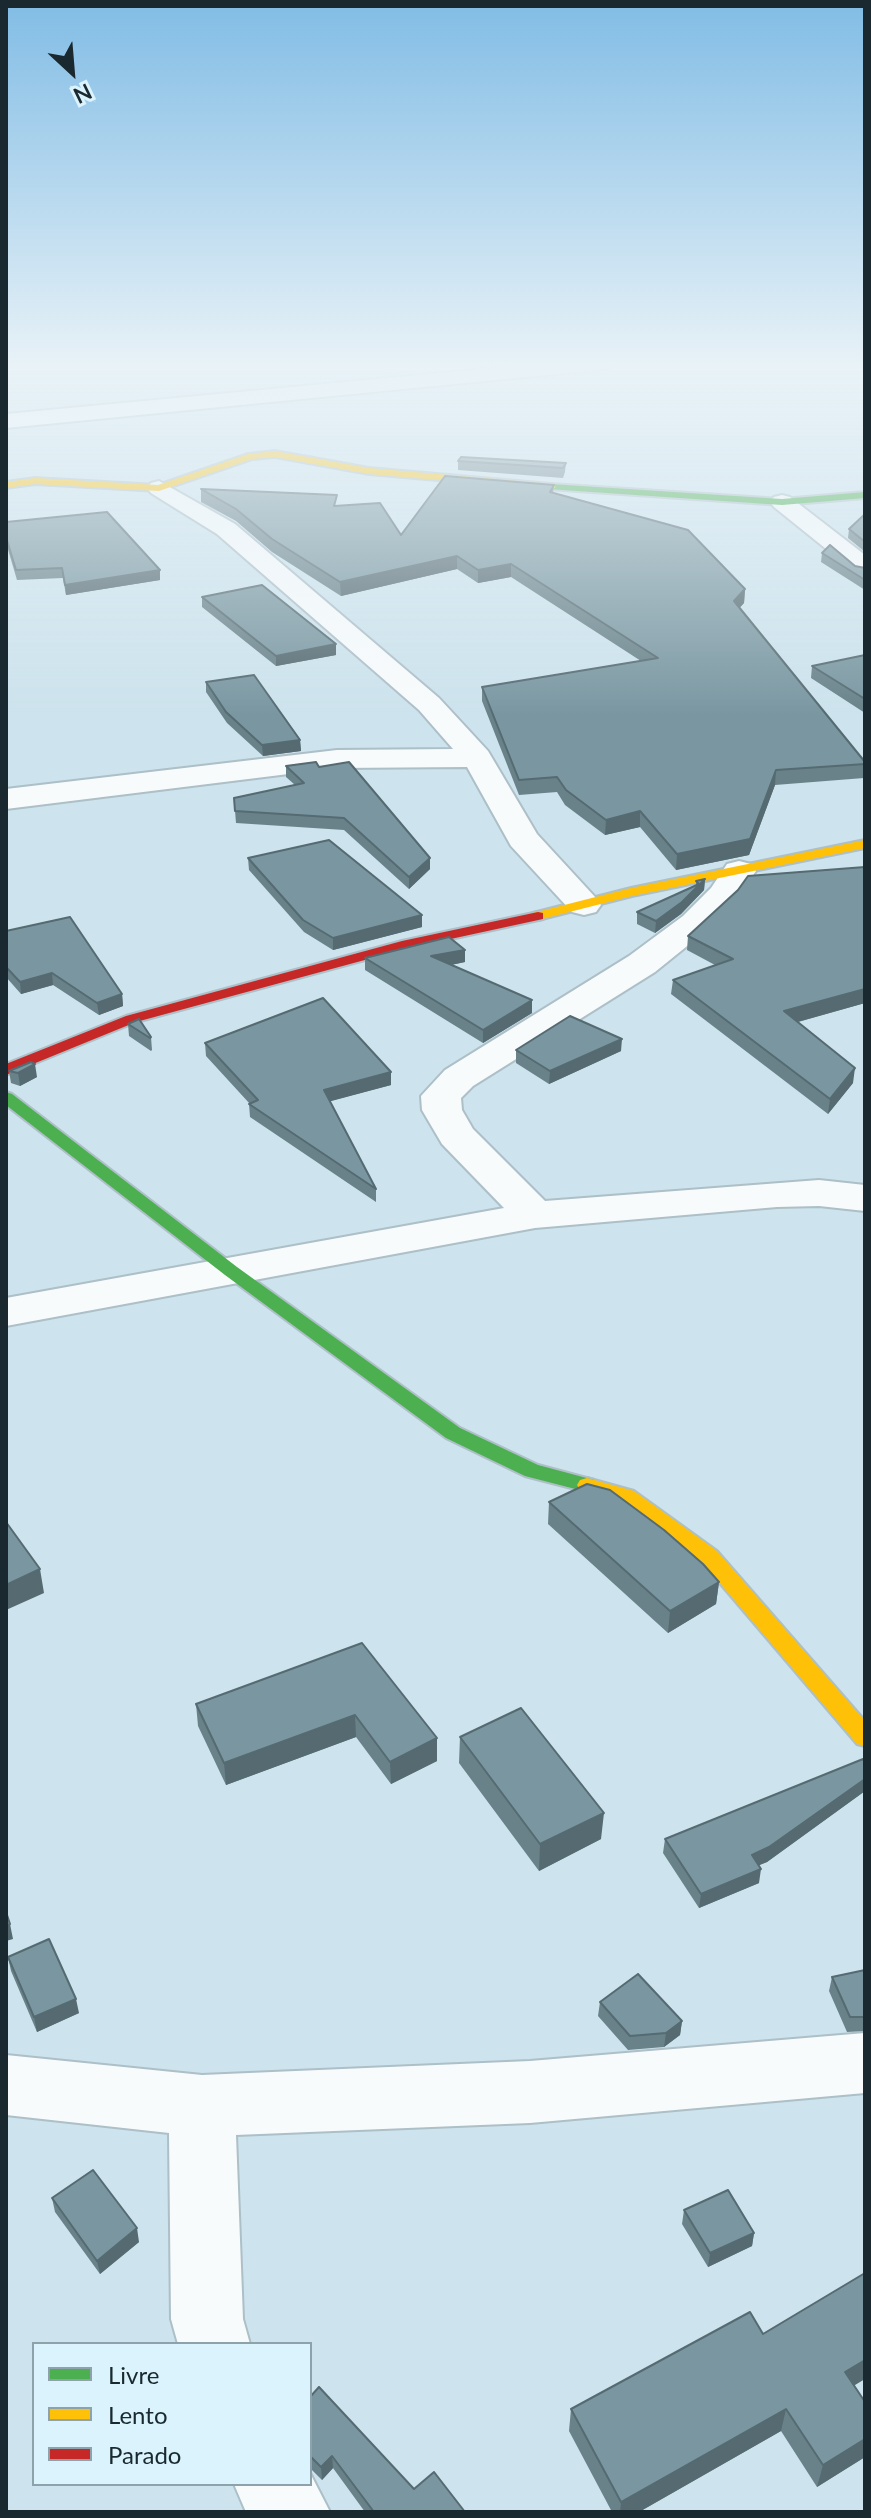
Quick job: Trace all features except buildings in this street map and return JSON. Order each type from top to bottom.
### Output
[{"type":"street","points":[[6,485],[35,481],[159,488],[181,481]]},
{"type":"street","points":[[464,481],[782,502],[865,495]]},
{"type":"street","points":[[159,488],[226,529],[429,704],[477,758],[523,839],[584,905]]},
{"type":"street","points":[[782,502],[865,568]]},
{"type":"street","points":[[6,799],[337,759],[477,758]]},
{"type":"street","points":[[6,1070],[131,1019],[407,944],[865,844]]},
{"type":"street","points":[[535,1215],[456,1135],[442,1110],[441,1096],[459,1078],[642,964],[695,923],[723,895],[739,871]]},
{"type":"street","points":[[6,1097],[231,1271],[453,1433],[532,1471],[627,1496],[709,1556],[865,1737]]},
{"type":"street","points":[[6,1312],[535,1215],[777,1194],[819,1193],[865,1198]]},
{"type":"street","points":[[6,2085],[202,2106],[530,2092],[865,2063]]},
{"type":"street","points":[[202,2106],[207,2319],[213,2342]]},
{"type":"street","points":[[273,2486],[291,2512]]},
{"type":"traffic: fast","points":[[551,487],[782,502],[865,495]]},
{"type":"traffic: fast","points":[[6,1097],[231,1271],[453,1433],[532,1471],[587,1485]]},
{"type":"traffic: slow","points":[[6,485],[35,481],[159,488],[181,481]]},
{"type":"traffic: slow","points":[[477,481],[551,487]]},
{"type":"traffic: slow","points":[[538,916],[631,892],[865,844]]},
{"type":"traffic: slow","points":[[587,1485],[627,1496],[709,1556],[865,1737]]},
{"type":"traffic: jam","points":[[6,1070],[131,1019],[407,944],[538,916]]}]
